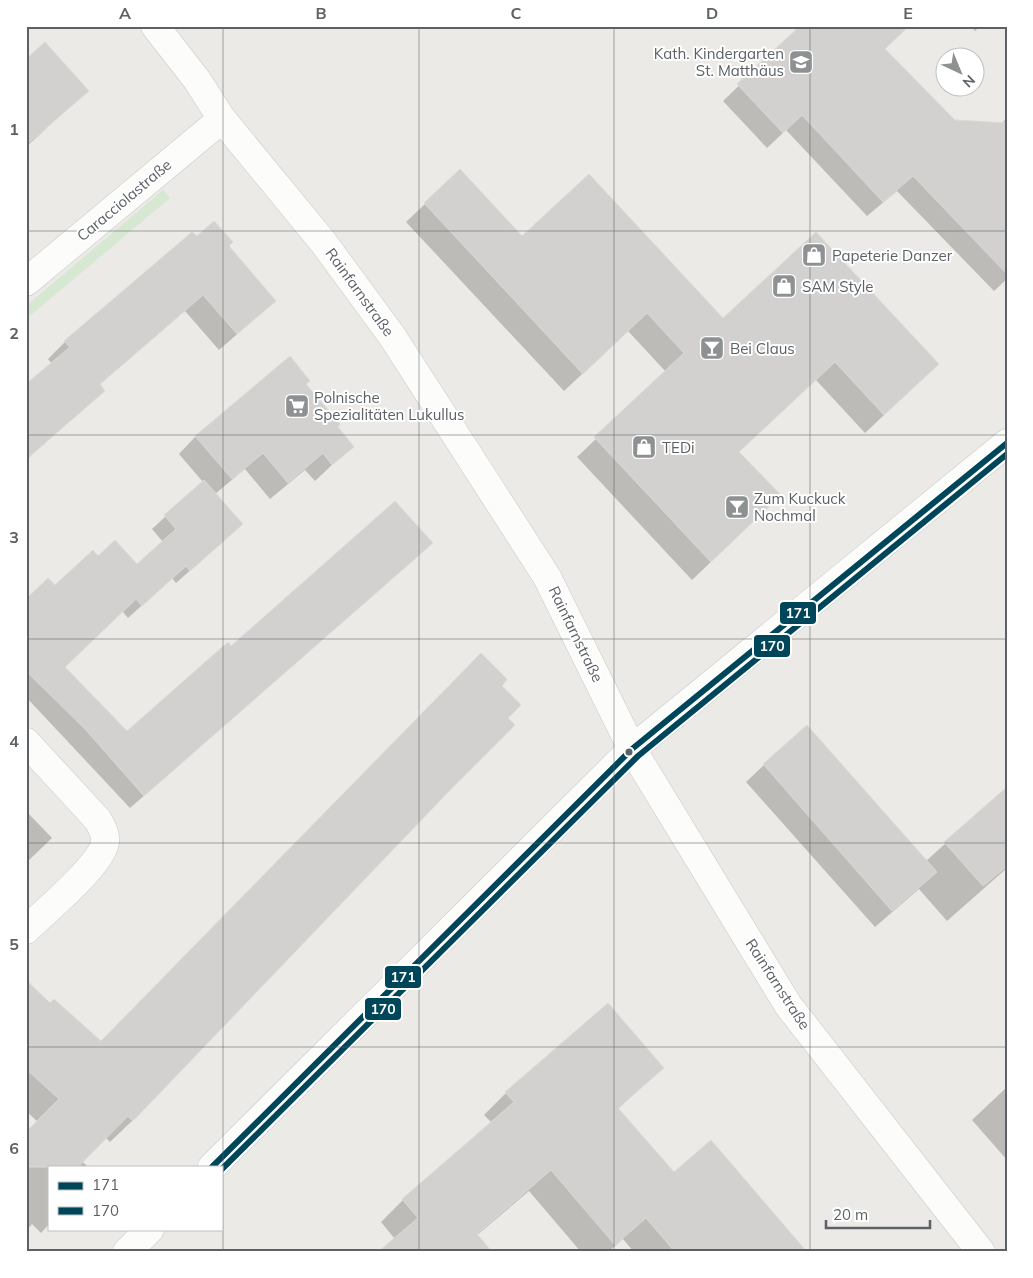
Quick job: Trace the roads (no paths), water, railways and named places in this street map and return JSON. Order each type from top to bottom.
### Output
[{"type":"street","name":"Rainfarnstraße","points":[[155,26],[197,80],[222,119],[309,224],[392,336],[547,577],[632,749],[788,1005],[981,1252]]},
{"type":"street","name":"Caracciolastraße","points":[[26,282],[222,119]]},
{"type":"street","points":[[213,1166],[632,749],[1007,443]]},
{"type":"street","points":[[26,742],[98,820],[105,832],[105,844],[89,870],[26,930]]},
{"type":"street","points":[[127,1252],[149,1230]]},
{"type":"place","name":"Kath. Kindergarten St. Matthäus","points":[[801,62]]},
{"type":"place","name":"Papeterie Danzer","points":[[814,255]]},
{"type":"place","name":"SAM Style","points":[[784,286]]},
{"type":"place","name":"Bei Claus","points":[[712,348]]},
{"type":"place","name":"Polnische Spezialitäten Lukullus","points":[[297,406]]},
{"type":"place","name":"TEDi","points":[[644,447]]},
{"type":"place","name":"Zum Kuckuck Nochmal","points":[[737,507]]}]
